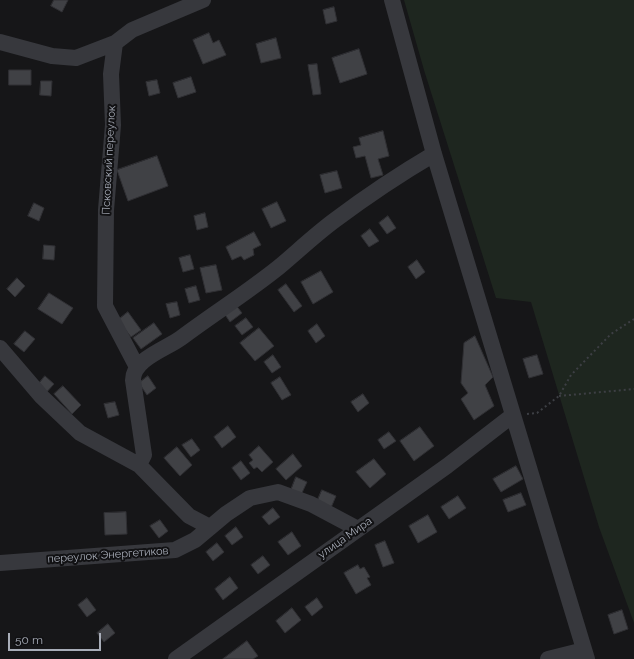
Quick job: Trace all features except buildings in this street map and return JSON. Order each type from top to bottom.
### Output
[{"type":"street","points":[[0,42],[52,56],[76,58],[115,43],[132,30],[203,0]]},
{"type":"street","points":[[392,0],[434,154],[586,655],[548,659]]},
{"type":"street","name":"Псковский переулок","points":[[115,43],[111,74],[113,125],[106,210],[105,306],[137,367]]},
{"type":"street","points":[[139,465],[144,455],[133,380],[133,374],[137,367],[279,267],[334,220],[390,180],[434,154]]},
{"type":"street","points":[[0,348],[42,397],[80,433],[139,465],[189,516],[210,527]]},
{"type":"street","name":"улица Мира","points":[[176,659],[447,466],[513,415]]},
{"type":"street","name":"переулок Энергетиков","points":[[0,563],[175,550],[195,540],[210,527],[250,498],[278,492],[311,504],[358,529]]},
{"type":"path","points":[[513,415],[537,413],[559,396],[571,375],[611,334],[634,319]]},
{"type":"path","points":[[559,396],[634,389]]},
{"type":"shaded area","points":[[404,0],[634,0],[634,623],[599,527],[531,302],[496,298],[424,70]]}]
